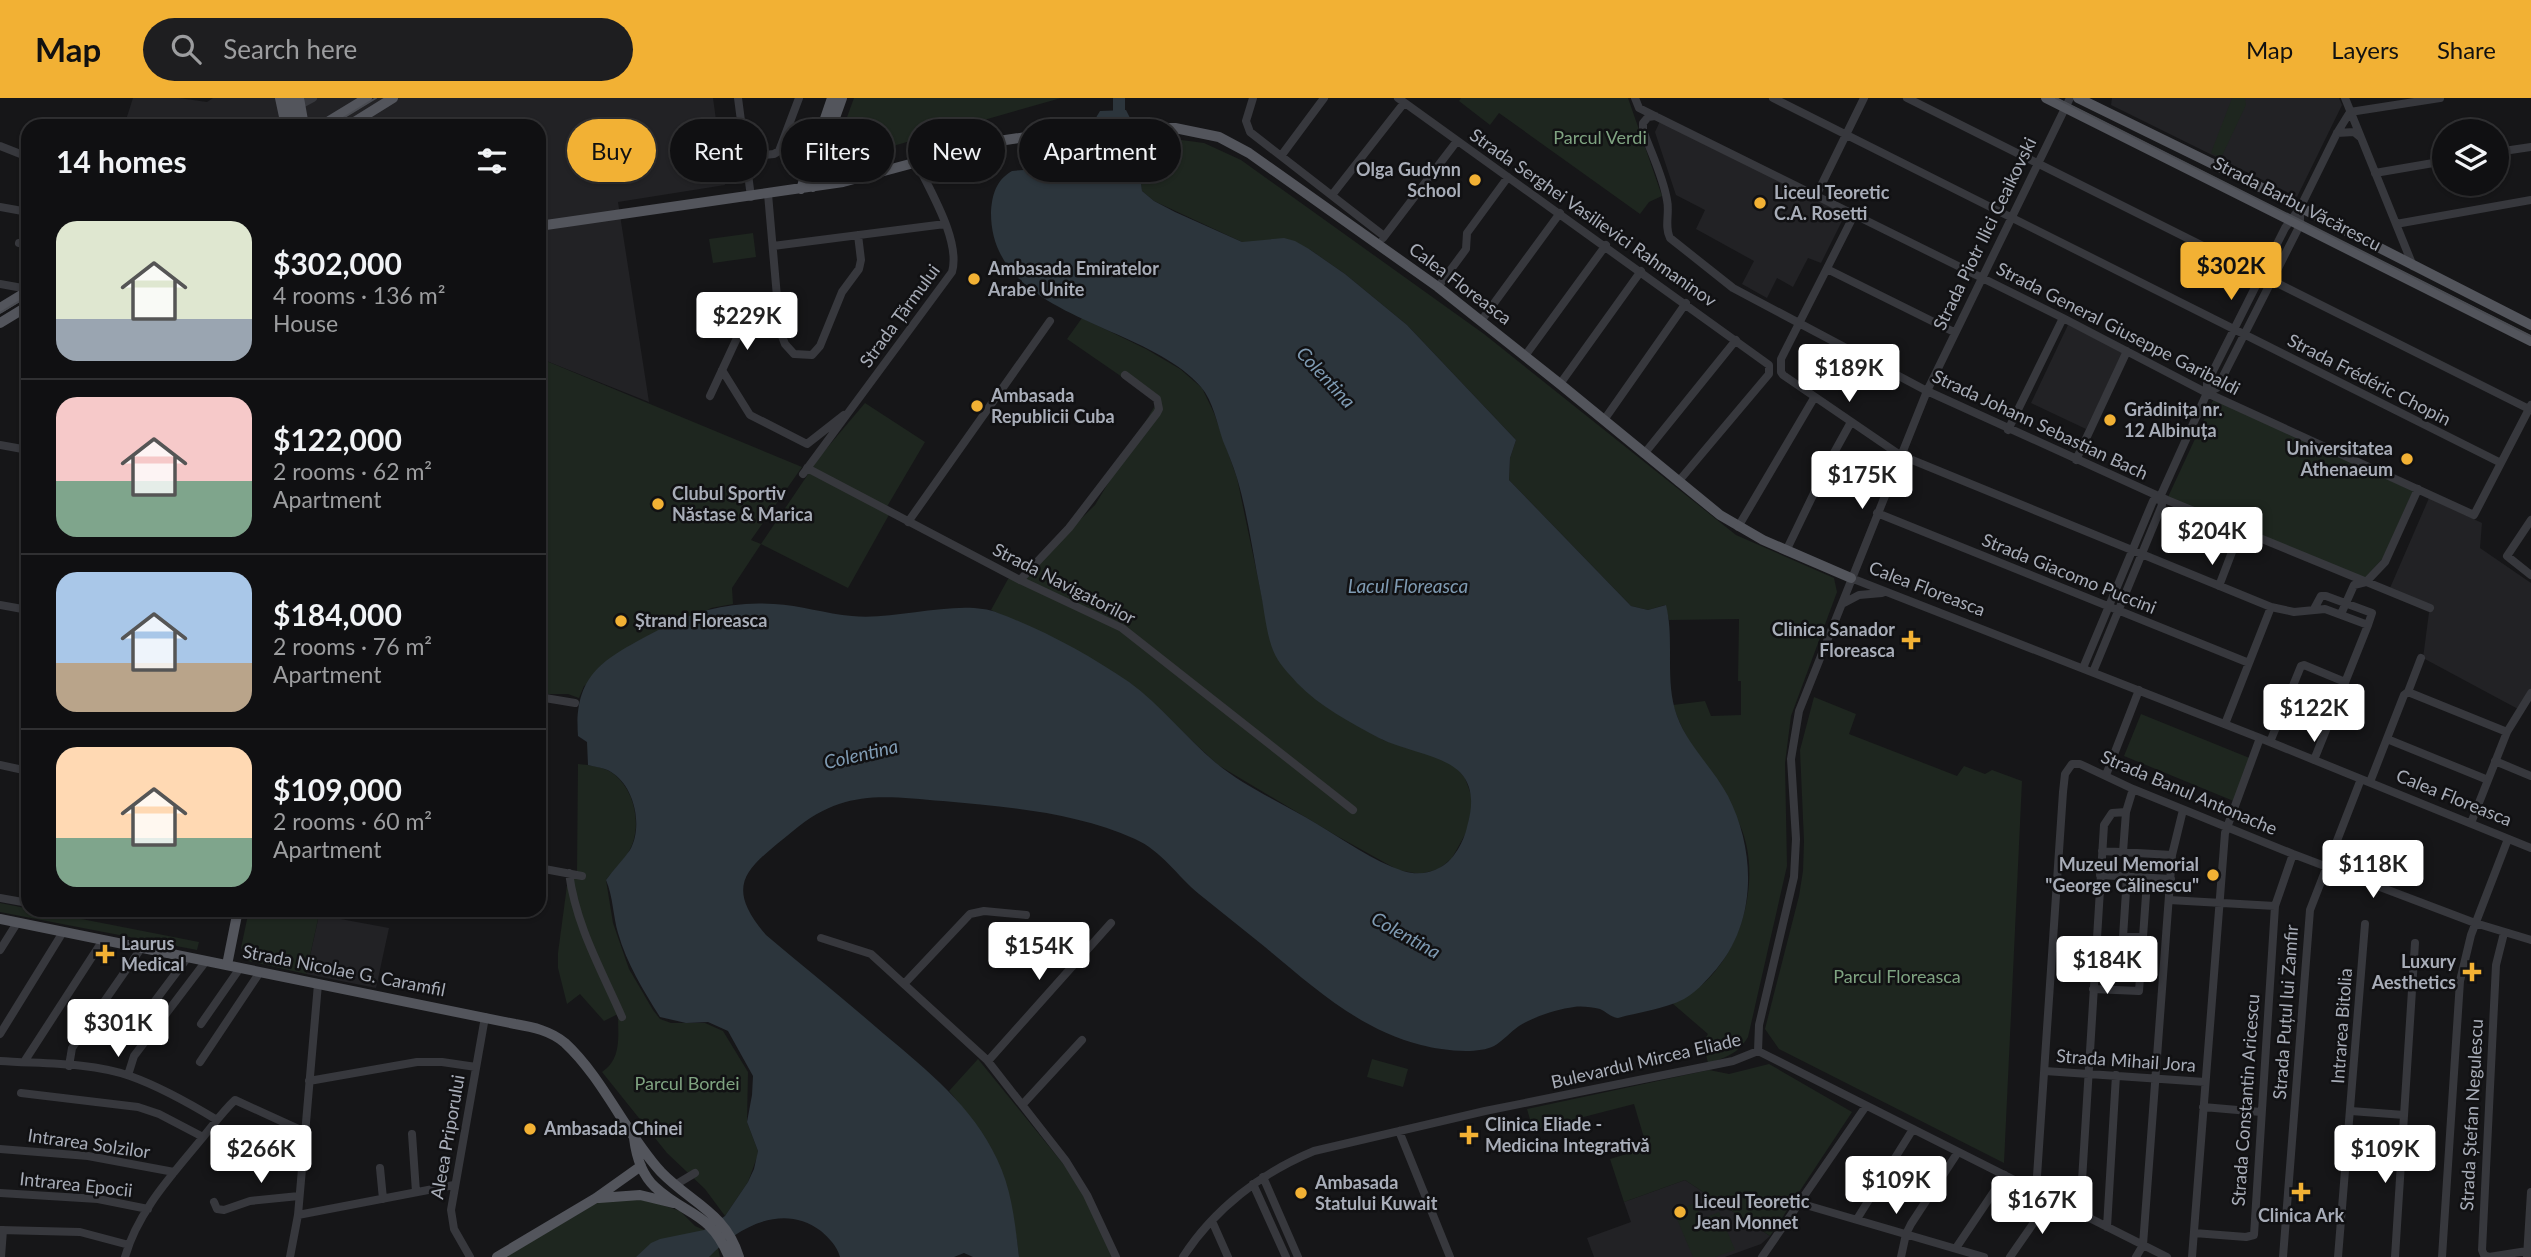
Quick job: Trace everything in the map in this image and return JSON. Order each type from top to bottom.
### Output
[{"type":"main road","points":[[280,98],[284,119]]},
{"type":"main road","points":[[290,98],[294,119]]},
{"type":"main road","points":[[332,119],[367,98]]},
{"type":"main road","points":[[359,119],[393,98]]},
{"type":"main road","points":[[801,190],[832,98]]},
{"type":"main road","points":[[835,119],[842,98]]},
{"type":"main road","name":"Strada Barbu Văcărescu","points":[[2046,98],[2068,103],[2531,341]]},
{"type":"main road","name":"Strada Barbu Văcărescu","points":[[2078,98],[2531,325]]},
{"type":"main road","name":"Calea Floreasca","points":[[1005,140],[1134,128],[1175,128],[1219,137],[1249,153],[1378,238],[1678,482],[1738,527],[1786,551],[1851,578]]},
{"type":"main road","points":[[813,187],[814,182]]},
{"type":"main road","name":"Calea Floreasca","points":[[546,225],[843,182]]},
{"type":"main road","points":[[0,308],[21,294]]},
{"type":"main road","points":[[0,323],[21,310]]},
{"type":"main road","points":[[225,965],[232,917]]},
{"type":"main road","points":[[225,965],[236,917]]},
{"type":"main road","name":"Strada Nicolae G. Caramfil","points":[[0,919],[540,1030],[564,1042],[653,1162],[711,1219]]},
{"type":"main road","points":[[633,1135],[641,1166],[657,1189],[688,1209]]},
{"type":"main road","points":[[498,1257],[596,1198],[641,1166]]},
{"type":"main road","points":[[596,1198],[640,1195],[688,1209],[711,1219],[729,1232],[735,1256]]},
{"type":"street","points":[[300,102],[313,98]]},
{"type":"street","points":[[738,98],[741,119]]},
{"type":"street","points":[[767,154],[779,151],[799,98]]},
{"type":"street","name":"Calea Floreasca","points":[[1254,98],[1246,121],[1247,129],[1332,195],[1378,238]]},
{"type":"street","points":[[1281,156],[1324,98]]},
{"type":"street","name":"Strada General Giuseppe Garibaldi","points":[[1635,98],[1639,108],[2063,318],[2207,393],[2474,515],[2501,463]]},
{"type":"street","name":"Strada Frédéric Chopin","points":[[1773,98],[2501,463]]},
{"type":"street","points":[[1816,196],[1864,98]]},
{"type":"street","points":[[1906,98],[2260,276],[2530,407],[2501,463]]},
{"type":"street","points":[[2345,98],[2413,266]]},
{"type":"street","points":[[2207,393],[2217,388],[2271,281],[2300,208],[2350,112],[2440,98]]},
{"type":"street","points":[[1332,195],[1401,100]]},
{"type":"street","name":"Strada Serghei Vasilievici Rahmaninov","points":[[1401,100],[1769,365],[1769,374],[1678,482]]},
{"type":"street","name":"Strada Piotr Ilici Ceaikovski","points":[[1851,578],[1927,391],[2068,103]]},
{"type":"street","name":"Strada Johann Sebastian Bach","points":[[1655,116],[1648,117],[1643,123],[1643,130],[1665,191],[1668,203],[1667,231],[1670,238],[1733,288],[1927,391],[2008,430],[2240,531],[2430,608]]},
{"type":"street","points":[[2337,133],[2354,132],[2362,139]]},
{"type":"street","points":[[1378,238],[1457,141]]},
{"type":"street","points":[[2509,150],[2531,147]]},
{"type":"street","points":[[0,148],[21,155]]},
{"type":"street","points":[[2375,173],[2432,163]]},
{"type":"street","points":[[1438,287],[1466,249],[1467,233],[1508,177]]},
{"type":"street","points":[[749,182],[751,197]]},
{"type":"street","name":"Strada Țărmului","points":[[805,471],[952,272],[954,250],[925,182]]},
{"type":"street","points":[[768,194],[780,331],[789,350],[800,356],[812,355],[820,346],[842,292],[859,269],[861,260],[858,235]]},
{"type":"street","points":[[2396,224],[2531,200]]},
{"type":"street","points":[[0,207],[21,211]]},
{"type":"street","points":[[1481,321],[1560,213]]},
{"type":"street","points":[[1854,215],[1781,359],[1783,375],[1900,455],[2271,607],[2294,611],[2325,609],[2368,625]]},
{"type":"street","points":[[2093,672],[2162,505],[2160,497],[2207,393],[2207,383],[2260,276],[2295,222]]},
{"type":"street","points":[[773,246],[945,225]]},
{"type":"street","points":[[2395,256],[2400,252],[2402,239]]},
{"type":"street","points":[[1525,356],[1606,246]]},
{"type":"street","points":[[1827,269],[1954,332]]},
{"type":"street","points":[[1560,384],[1641,271]]},
{"type":"street","points":[[0,284],[21,288]]},
{"type":"street","points":[[710,396],[751,308],[778,300]]},
{"type":"street","points":[[1604,420],[1686,303]]},
{"type":"street","points":[[2008,430],[2063,318]]},
{"type":"street","points":[[908,522],[1050,321]]},
{"type":"street","points":[[1644,454],[1736,340]]},
{"type":"street","points":[[2076,460],[2127,351]]},
{"type":"street","points":[[722,370],[750,415],[807,444],[850,411]]},
{"type":"street","points":[[1020,580],[1069,528],[1157,413],[1157,399],[1125,374]]},
{"type":"street","points":[[1738,527],[1814,398]]},
{"type":"street","points":[[1786,551],[1851,422]]},
{"type":"street","points":[[0,445],[21,449]]},
{"type":"street","name":"Strada Navigatorilor","points":[[805,471],[1020,580],[1122,628],[1353,810]]},
{"type":"street","points":[[2341,614],[2354,585],[2366,582],[2377,572],[2391,550],[2418,489]]},
{"type":"street","points":[[2083,668],[2152,501],[2160,497]]},
{"type":"street","name":"Strada Giacomo Puccini","points":[[1877,513],[2249,663]]},
{"type":"street","points":[[2531,520],[2507,556],[2531,575]]},
{"type":"street","points":[[2219,586],[2240,531]]},
{"type":"street","name":"Calea Floreasca","points":[[1851,578],[2225,724],[2531,848]]},
{"type":"street","name":"Bulevardul Mircea Eliade","points":[[1183,1257],[1212,1220],[1253,1184],[1314,1151],[1733,1061],[1758,1051],[1759,1026],[1794,877],[1796,839],[1791,759],[1795,732],[1803,700],[1851,578]]},
{"type":"street","points":[[1841,605],[1859,595],[1885,593]]},
{"type":"street","points":[[2314,609],[2321,596],[2372,613],[2314,760]]},
{"type":"street","points":[[0,605],[21,609]]},
{"type":"street","points":[[2225,724],[2271,607]]},
{"type":"street","name":"Strada Puțul lui Zamfir","points":[[2283,1257],[2308,919],[2312,902],[2343,825],[2387,738],[2421,658]]},
{"type":"street","points":[[2270,742],[2301,666],[2345,682]]},
{"type":"street","points":[[2106,775],[2139,690]]},
{"type":"street","points":[[2408,692],[2507,732]]},
{"type":"street","points":[[2471,823],[2507,732],[2531,693]]},
{"type":"street","points":[[546,698],[575,703]]},
{"type":"street","points":[[2192,1257],[2226,827],[2260,738]]},
{"type":"street","points":[[2387,738],[2488,780]]},
{"type":"street","points":[[2496,761],[2531,776]]},
{"type":"street","name":"Strada Banul Antonache","points":[[2053,948],[2063,792],[2065,774],[2072,764],[2080,764],[2133,789],[2293,854],[2475,923],[2531,940]]},
{"type":"street","points":[[0,765],[21,770]]},
{"type":"street","points":[[2123,852],[2126,811],[2133,789]]},
{"type":"street","points":[[2136,1257],[2143,1245],[2172,855],[2183,810]]},
{"type":"street","points":[[2080,1213],[2104,825],[2109,815],[2116,811],[2126,811]]},
{"type":"street","points":[[2442,1257],[2460,981],[2475,923],[2508,839]]},
{"type":"street","points":[[2102,851],[2172,855]]},
{"type":"street","name":"Strada Constantin Aricescu","points":[[2194,1233],[2246,1237],[2254,1235],[2275,906],[2293,854]]},
{"type":"street","points":[[546,869],[582,876]]},
{"type":"street","points":[[569,873],[572,899],[584,937],[622,1017]]},
{"type":"street","points":[[2100,875],[2171,879]]},
{"type":"street","points":[[2127,876],[2123,937],[2143,937]]},
{"type":"street","points":[[2093,989],[2139,991],[2146,895]]},
{"type":"street","points":[[0,898],[21,902]]},
{"type":"street","points":[[2169,900],[2275,906]]},
{"type":"street","points":[[904,984],[970,914],[984,911],[1026,915]]},
{"type":"street","points":[[0,950],[17,923]]},
{"type":"street","points":[[988,1061],[1111,923]]},
{"type":"street","name":"Intrarea Bitolia","points":[[2338,1257],[2365,924]]},
{"type":"street","points":[[0,1034],[62,932]]},
{"type":"street","name":"Strada Ștefan Negulescu","points":[[2504,933],[2496,965],[2482,1250],[2489,1256],[2527,1254]]},
{"type":"street","points":[[821,938],[871,954],[988,1061],[1066,1161],[1087,1195],[1116,1257]]},
{"type":"street","points":[[24,1062],[103,940]]},
{"type":"street","points":[[2395,1257],[2414,943]]},
{"type":"street","points":[[69,1066],[72,1048],[142,947]]},
{"type":"street","points":[[2036,1191],[2053,948],[2095,951]]},
{"type":"street","points":[[152,1005],[188,957]]},
{"type":"street","points":[[128,1075],[134,1056],[206,961]]},
{"type":"street","points":[[201,1024],[240,968]]},
{"type":"street","points":[[200,1062],[260,972]]},
{"type":"street","points":[[290,1257],[298,1215],[318,984]]},
{"type":"street","name":"Aleea Priporului","points":[[470,1257],[450,1218],[485,1017]]},
{"type":"street","points":[[1023,1104],[1082,1040]]},
{"type":"street","points":[[1758,1051],[2167,1257]]},
{"type":"street","points":[[0,1061],[69,1066],[128,1075],[178,1097],[217,1120]]},
{"type":"street","points":[[309,1081],[417,1062],[442,1062],[476,1067]]},
{"type":"street","name":"Strada Mihail Jora","points":[[2045,1071],[2205,1082]]},
{"type":"street","points":[[2107,1227],[2116,1075]]},
{"type":"street","points":[[21,1093],[138,1107],[159,1114],[203,1137]]},
{"type":"street","points":[[125,1257],[148,1209],[174,1172],[233,1102],[239,1100],[305,1132]]},
{"type":"street","points":[[1762,1257],[1866,1105]]},
{"type":"street","points":[[2203,1107],[2261,1112]]},
{"type":"street","points":[[2351,1111],[2404,1115]]},
{"type":"street","points":[[1857,1219],[1913,1129]]},
{"type":"street","points":[[1399,1131],[1450,1257]]},
{"type":"street","points":[[412,1134],[416,1192]]},
{"type":"street","name":"Intrarea Solzilor","points":[[0,1149],[88,1156],[174,1172]]},
{"type":"street","points":[[1901,1257],[1906,1234],[1958,1152]]},
{"type":"street","points":[[641,1166],[653,1162]]},
{"type":"street","points":[[380,1168],[383,1199]]},
{"type":"street","points":[[675,1185],[695,1173]]},
{"type":"street","points":[[1956,1248],[2005,1175]]},
{"type":"street","points":[[1263,1177],[1298,1257]]},
{"type":"street","points":[[1253,1184],[1286,1257]]},
{"type":"street","points":[[298,1215],[454,1185]]},
{"type":"street","points":[[2527,1254],[2531,1192]]},
{"type":"street","name":"Intrarea Epocii","points":[[0,1194],[98,1199],[148,1209]]},
{"type":"street","points":[[214,1202],[217,1209],[223,1210],[250,1201],[299,1196]]},
{"type":"street","points":[[2010,1257],[2051,1198]]},
{"type":"street","points":[[1799,1203],[1984,1257]]},
{"type":"street","points":[[1212,1220],[1228,1257]]},
{"type":"street","points":[[1,1257],[2,1230],[80,1231],[129,1245]]},
{"type":"shaded area","points":[[133,98],[179,98],[207,102],[213,98],[713,98],[716,119],[670,119],[670,182],[725,182],[725,185],[618,202],[649,402],[546,361],[546,119],[126,119]]},
{"type":"shaded area","points":[[2112,98],[2339,98],[2342,105],[2297,197],[2111,105]]},
{"type":"shaded area","name":"Liceul Teoretic C.A. Rosetti","points":[[1661,119],[1847,211],[1821,263],[1808,258],[1793,287],[1777,278],[1767,298],[1742,284],[1754,261],[1696,229],[1705,210],[1676,195],[1655,132]]},
{"type":"shaded area","points":[[2068,325],[2123,352],[2086,429],[2031,403]]},
{"type":"shaded area","points":[[2429,498],[2482,523],[2480,548],[2531,583],[2531,689],[2518,709],[2423,658],[2430,605],[2390,588]]},
{"type":"shaded area","points":[[319,917],[389,928],[376,988],[306,974]]},
{"type":"shaded area","name":"Liceul Teoretic Jean Monnet","points":[[1685,1180],[1770,1236],[1761,1244],[1725,1257],[1594,1257],[1587,1238],[1631,1222],[1624,1202]]},
{"type":"green space","points":[[854,98],[1061,98],[988,119],[908,119],[908,142],[894,146],[894,119],[846,119]]},
{"type":"green space","name":"Parcul Verdi","points":[[1461,98],[1628,98],[1662,196],[1649,202],[1640,214],[1499,113],[1490,125],[1459,101]]},
{"type":"green space","points":[[2232,98],[2245,98],[2246,105],[2221,158],[2211,153]]},
{"type":"green space","points":[[1181,140],[1204,143],[1241,160],[1484,334],[1736,535],[1834,578],[1837,592],[1791,716],[1785,763],[1787,866],[1748,1037],[1740,1048],[1708,1063],[1703,1042],[1708,1034],[1672,1003],[1694,991],[1714,973],[1729,951],[1740,926],[1747,899],[1749,872],[1746,845],[1738,821],[1686,736],[1673,705],[1705,701],[1711,716],[1741,715],[1741,681],[1738,681],[1739,619],[1669,620],[1665,605],[1648,610],[1631,606],[1509,480],[1510,458],[1516,440],[1407,325],[1345,274],[1309,249],[1242,242],[1154,201],[1142,191],[1141,182],[1181,182]]},
{"type":"green space","points":[[753,233],[756,257],[713,263],[709,239]]},
{"type":"green space","points":[[1082,318],[1146,349],[1180,369],[1202,388],[1214,413],[1237,478],[1265,612],[1300,685],[1327,707],[1383,740],[1440,758],[1455,766],[1465,778],[1473,800],[1467,831],[1452,858],[1439,869],[1420,874],[1398,870],[1337,836],[1218,765],[1131,684],[1088,657],[991,610],[1008,579],[1026,573],[1095,505],[1156,404],[1154,399],[1067,339]]},
{"type":"green space","name":"Clubul Sportiv Năstase & Marica","points":[[546,361],[802,467],[751,540],[761,544],[732,588],[733,604],[711,608],[584,686],[579,698],[568,694],[546,694]]},
{"type":"green space","points":[[2214,398],[2413,491],[2383,558],[2365,578],[2168,497]]},
{"type":"green space","points":[[865,403],[925,442],[885,510],[890,513],[848,588],[761,544],[821,455]]},
{"type":"green space","name":"Parcul Floreasca","points":[[1814,697],[1856,714],[1849,734],[1957,776],[1964,766],[1985,774],[1992,770],[2022,781],[2004,1163],[1779,1049],[1765,1029],[1803,871],[1800,750]]},
{"type":"green space","points":[[2141,714],[2252,759],[2236,802],[2124,756]]},
{"type":"green space","name":"Parcul Bordei","points":[[578,764],[603,768],[615,775],[627,789],[634,807],[636,827],[632,845],[606,880],[613,923],[629,969],[660,1019],[671,1023],[705,1023],[723,1031],[748,1072],[747,1122],[758,1151],[748,1182],[725,1216],[705,1189],[667,1153],[602,1072],[616,1054],[618,1014],[604,1021],[580,994],[567,1004],[558,968],[558,953],[568,878],[577,872]]},
{"type":"green space","points":[[0,903],[21,907],[21,916],[0,912]]},
{"type":"green space","points":[[26,917],[71,917],[199,942],[197,950]]},
{"type":"green space","points":[[248,917],[318,917],[306,974],[248,961],[241,948]]},
{"type":"green space","points":[[978,1059],[1069,1171],[1089,1203],[1114,1257],[1019,1257],[1011,1207],[999,1168],[980,1131],[949,1091]]},
{"type":"green space","points":[[1372,1059],[1408,1069],[1403,1087],[1367,1077]]},
{"type":"green space","points":[[1769,1064],[1852,1112],[1770,1236],[1685,1180],[1624,1202],[1610,1159],[1647,1148],[1634,1104],[1533,1130],[1527,1109],[1709,1070],[1729,1074]]},
{"type":"green space","points":[[610,1199],[644,1199],[680,1211],[695,1226],[704,1230],[718,1248],[720,1257],[505,1257],[597,1203]]},
{"type":"green space","points":[[1695,1203],[1702,1219],[1719,1212],[1735,1250],[1715,1257],[1693,1257],[1674,1212]]},
{"type":"water","name":"Lacul Floreasca","points":[[1126,110],[1130,119],[1096,119],[1100,111]]},
{"type":"water","name":"Lacul Floreasca","points":[[1012,171],[1019,171],[1019,182],[1141,182],[1142,191],[1154,201],[1242,242],[1284,238],[1295,241],[1345,274],[1407,325],[1516,440],[1510,458],[1509,480],[1631,606],[1648,610],[1666,605],[1670,632],[1671,689],[1677,716],[1728,796],[1744,841],[1748,888],[1738,934],[1727,955],[1712,974],[1692,994],[1677,1002],[1618,1018],[1597,1008],[1567,1008],[1525,1023],[1486,1049],[1438,1049],[1378,1029],[1338,1005],[1199,894],[1153,850],[1135,839],[1089,823],[1016,809],[882,797],[846,802],[811,817],[754,865],[743,888],[745,901],[752,917],[766,935],[916,1061],[962,1106],[987,1140],[997,1159],[1012,1207],[1019,1257],[973,1257],[964,1253],[954,1257],[840,1257],[830,1239],[821,1231],[792,1219],[777,1219],[747,1228],[733,1236],[709,1257],[636,1257],[651,1243],[704,1230],[725,1216],[748,1182],[758,1151],[747,1122],[753,1076],[728,1031],[708,1022],[686,1023],[660,1017],[626,955],[606,880],[634,841],[635,809],[627,789],[614,774],[588,765],[587,742],[578,736],[578,714],[588,681],[610,658],[660,629],[715,608],[759,603],[869,617],[947,609],[983,609],[1049,635],[1114,672],[1152,701],[1227,772],[1381,862],[1408,872],[1432,871],[1450,860],[1464,838],[1471,803],[1468,785],[1460,773],[1448,763],[1379,738],[1336,714],[1297,683],[1278,660],[1269,637],[1237,478],[1212,405],[1201,387],[1176,365],[1145,347],[1043,297],[1016,275],[997,248],[991,212],[994,194],[1000,182],[1005,182],[1005,177]]},
{"type":"waterway","name":"Colentina","points":[[1119,98],[1119,119]]},
{"type":"tram line","points":[[342,119],[376,98]]},
{"type":"tram line","points":[[2056,98],[2531,336]]},
{"type":"tram line","points":[[0,313],[21,300]]},
{"type":"place","name":"Olga Gudynn School","points":[[1475,180]]},
{"type":"place","name":"Liceul Teoretic C.A. Rosetti","points":[[1760,203]]},
{"type":"place","name":"Ambasada Emiratelor Arabe Unite","points":[[974,279]]},
{"type":"place","name":"Ambasada Republicii Cuba","points":[[977,406]]},
{"type":"place","name":"Grădinița nr. 12 Albinuța","points":[[2110,420]]},
{"type":"place","name":"Universitatea Athenaeum","points":[[2407,459]]},
{"type":"place","name":"Clubul Sportiv Năstase & Marica","points":[[658,504]]},
{"type":"place","name":"Ștrand Floreasca","points":[[621,621]]},
{"type":"place","name":"Clinica Sanador Floreasca","points":[[1911,640]]},
{"type":"place","name":"Muzeul Memorial \"George Călinescu\"","points":[[2213,875]]},
{"type":"place","name":"Laurus Medical","points":[[105,954]]},
{"type":"place","name":"Luxury Aesthetics","points":[[2472,972]]},
{"type":"place","name":"Ambasada Chinei","points":[[530,1129]]},
{"type":"place","name":"Clinica Eliade - Medicina Integrativă","points":[[1469,1135]]},
{"type":"place","name":"Clinica Ark","points":[[2301,1192]]},
{"type":"place","name":"Ambasada Statului Kuwait","points":[[1301,1193]]},
{"type":"place","name":"Liceul Teoretic Jean Monnet","points":[[1680,1212]]}]
